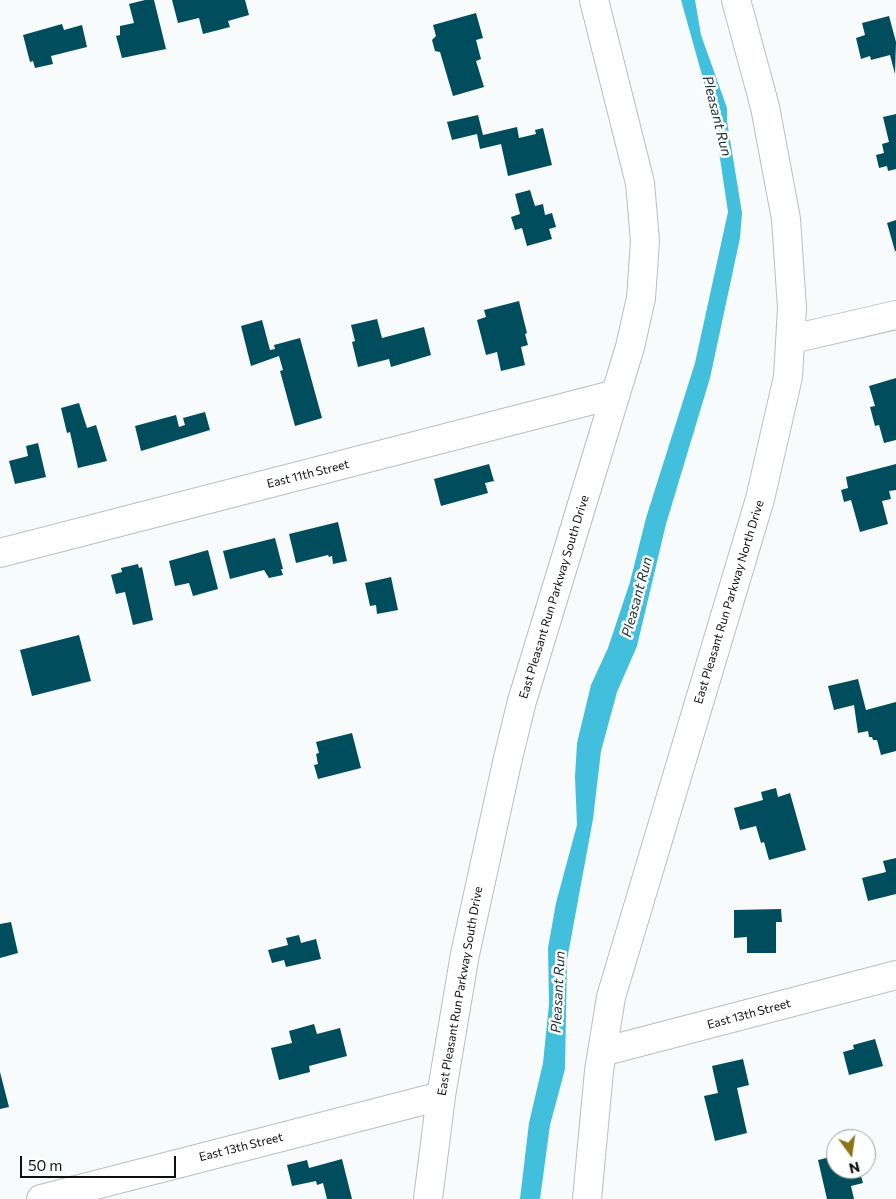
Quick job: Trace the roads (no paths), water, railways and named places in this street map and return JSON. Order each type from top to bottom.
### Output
[{"type":"street","name":"East Pleasant Run Parkway South Drive","points":[[428,1199],[441,1096],[467,944],[522,702],[630,347],[640,298],[644,260],[644,222],[637,165],[594,0]]},
{"type":"street","name":"East Pleasant Run Parkway North Drive","points":[[587,1199],[602,1052],[611,997],[706,673],[760,499],[783,404],[792,339],[790,268],[780,182],[766,106],[736,0]]},
{"type":"street","points":[[792,339],[896,315]]},
{"type":"street","name":"East 11th Street","points":[[0,553],[616,394]]},
{"type":"street","name":"East 13th Street","points":[[602,1052],[896,975]]},
{"type":"street","name":"East 13th Street","points":[[41,1199],[441,1096]]},
{"type":"water","name":"Pleasant Run","points":[[681,0],[695,0],[701,35],[727,108],[727,121],[742,213],[740,238],[710,378],[666,524],[637,646],[617,692],[601,751],[593,819],[567,960],[565,1069],[550,1125],[540,1199],[520,1199],[529,1123],[543,1063],[549,1004],[548,948],[556,903],[577,825],[575,777],[577,743],[591,685],[608,648],[630,582],[646,518],[695,363],[728,212],[714,118]]}]
